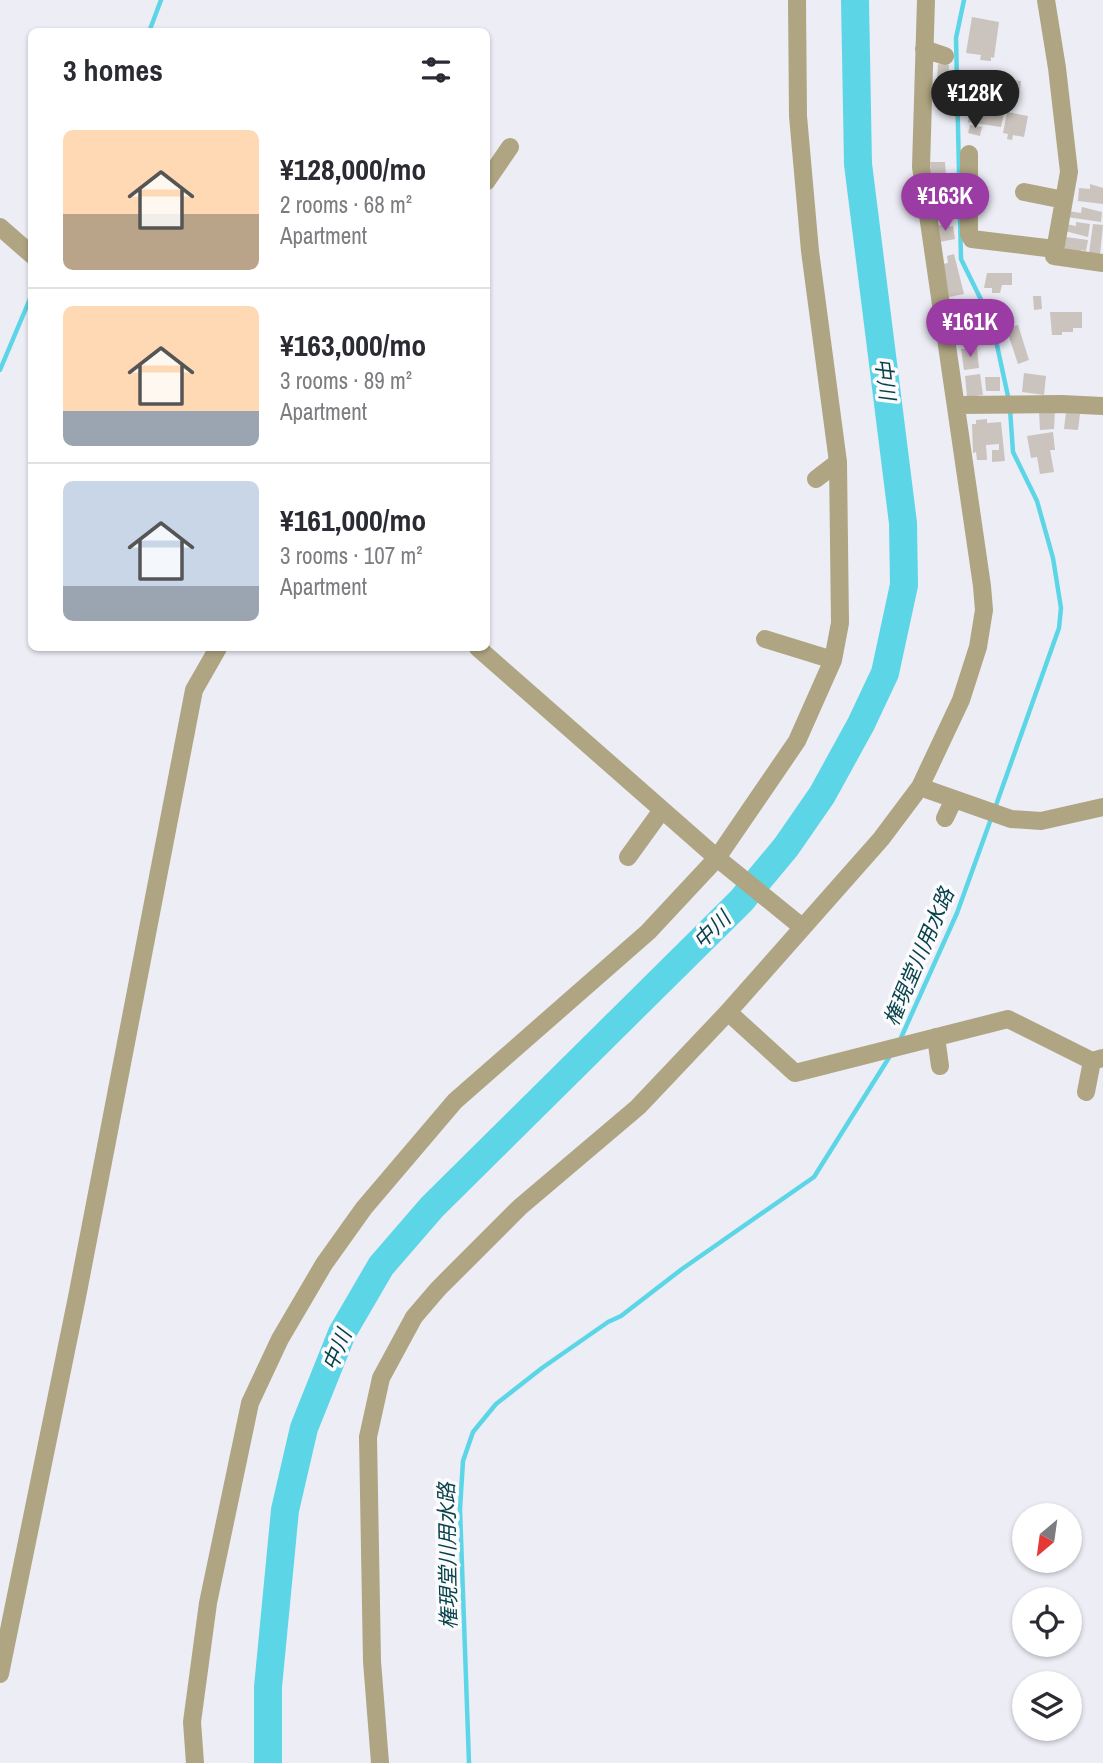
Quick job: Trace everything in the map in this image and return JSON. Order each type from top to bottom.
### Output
[{"type":"street","points":[[195,1763],[192,1722],[208,1603],[250,1403],[324,1264],[364,1208],[455,1101],[723,863],[797,741],[833,660],[840,623],[838,462],[810,251],[798,116],[797,0]]},
{"type":"street","points":[[380,1763],[372,1661],[368,1437],[380,1378],[414,1317],[438,1289],[520,1207],[638,1107],[728,1012],[798,923],[881,838],[920,788],[970,678],[984,610],[921,167],[926,0]]},
{"type":"street","points":[[1046,0],[1068,164],[1054,256],[1103,263]]},
{"type":"street","points":[[924,49],[945,56]]},
{"type":"street","points":[[490,176],[510,147]]},
{"type":"street","points":[[969,154],[969,234],[972,239],[1055,248]]},
{"type":"street","points":[[1024,192],[1064,200]]},
{"type":"street","points":[[0,227],[28,252]]},
{"type":"street","points":[[956,405],[1103,406]]},
{"type":"street","points":[[816,479],[838,462]]},
{"type":"street","points":[[765,639],[833,660]]},
{"type":"street","points":[[0,1674],[77,1297],[194,691],[216,651]]},
{"type":"street","points":[[481,651],[723,863],[798,923]]},
{"type":"street","points":[[920,788],[1011,819],[1041,821],[1103,807]]},
{"type":"street","points":[[945,818],[954,799]]},
{"type":"street","points":[[628,857],[662,810]]},
{"type":"street","points":[[728,1012],[795,1073],[1008,1019],[1098,1059],[1086,1092]]},
{"type":"street","points":[[936,1037],[940,1066]]},
{"type":"building","points":[[972,17],[999,22],[994,58],[991,57],[991,61],[980,60],[981,55],[966,53]]},
{"type":"building","points":[[938,64],[949,65],[948,81],[937,80]]},
{"type":"building","points":[[967,71],[984,74],[980,96],[964,93]]},
{"type":"building","points":[[1011,80],[1021,81],[1019,98],[1009,97]]},
{"type":"building","points":[[972,100],[1005,109],[1001,127],[968,122]]},
{"type":"building","points":[[1007,112],[1028,116],[1024,137],[1013,135],[1012,140],[1007,139],[1008,134],[1003,133]]},
{"type":"building","points":[[970,125],[982,127],[980,136],[968,133]]},
{"type":"building","points":[[930,162],[945,162],[946,176],[931,176]]},
{"type":"building","points":[[1090,184],[1103,188],[1103,204],[1078,201],[1079,188],[1090,189]]},
{"type":"building","points":[[953,191],[955,219],[935,220],[936,192]]},
{"type":"building","points":[[1082,207],[1102,212],[1101,222],[1067,217],[1068,211],[1081,213]]},
{"type":"building","points":[[1076,222],[1090,224],[1088,237],[1065,231],[1066,224],[1076,226]]},
{"type":"building","points":[[949,223],[950,227],[953,226],[955,239],[939,242],[936,226]]},
{"type":"building","points":[[1093,224],[1103,225],[1100,254],[1089,253]]},
{"type":"building","points":[[1066,237],[1088,240],[1086,251],[1064,251]]},
{"type":"building","points":[[954,254],[964,294],[949,297],[943,264],[948,263],[947,256]]},
{"type":"building","points":[[987,273],[1012,273],[1012,285],[1002,285],[1000,293],[992,293],[992,288],[984,288]]},
{"type":"building","points":[[1033,296],[1041,296],[1042,309],[1034,310]]},
{"type":"building","points":[[1050,312],[1082,312],[1082,328],[1073,328],[1073,332],[1062,332],[1062,335],[1052,335]]},
{"type":"building","points":[[1018,325],[1029,360],[1018,364],[1006,328]]},
{"type":"building","points":[[977,348],[979,368],[964,370],[961,349]]},
{"type":"building","points":[[1024,373],[1046,376],[1044,395],[1022,392]]},
{"type":"building","points":[[980,374],[983,395],[967,397],[965,376]]},
{"type":"building","points":[[985,377],[1000,377],[1000,391],[986,391]]},
{"type":"building","points":[[1039,411],[1055,411],[1054,429],[1040,430]]},
{"type":"building","points":[[1066,412],[1080,414],[1078,430],[1064,429]]},
{"type":"building","points":[[987,419],[987,423],[1001,422],[1005,461],[992,462],[992,450],[999,450],[999,444],[986,445],[987,460],[977,460],[976,452],[973,453],[972,424],[976,424],[976,420]]},
{"type":"building","points":[[1053,432],[1055,450],[1050,450],[1054,472],[1040,474],[1037,457],[1031,458],[1027,436]]},
{"type":"waterway","points":[[150,28],[161,0]]},
{"type":"waterway","name":"中川","points":[[268,1763],[268,1687],[285,1510],[304,1428],[342,1333],[381,1266],[432,1207],[741,901],[786,847],[822,795],[885,673],[904,585],[903,523],[858,164],[855,0]]},
{"type":"waterway","name":"権現堂川用水路","points":[[964,0],[956,38],[961,259],[992,322],[1009,401]]},
{"type":"waterway","points":[[0,370],[28,304]]},
{"type":"waterway","name":"権現堂川用水路","points":[[995,808],[1059,628],[1061,608],[1053,558],[1037,501],[1013,452],[1010,409]]},
{"type":"waterway","name":"権現堂川用水路","points":[[900,1040],[957,913],[992,816]]},
{"type":"waterway","name":"権現堂川用水路","points":[[469,1763],[460,1509],[463,1461],[473,1432],[496,1404],[542,1368],[608,1322],[621,1316],[682,1269],[814,1177],[890,1056]]}]
